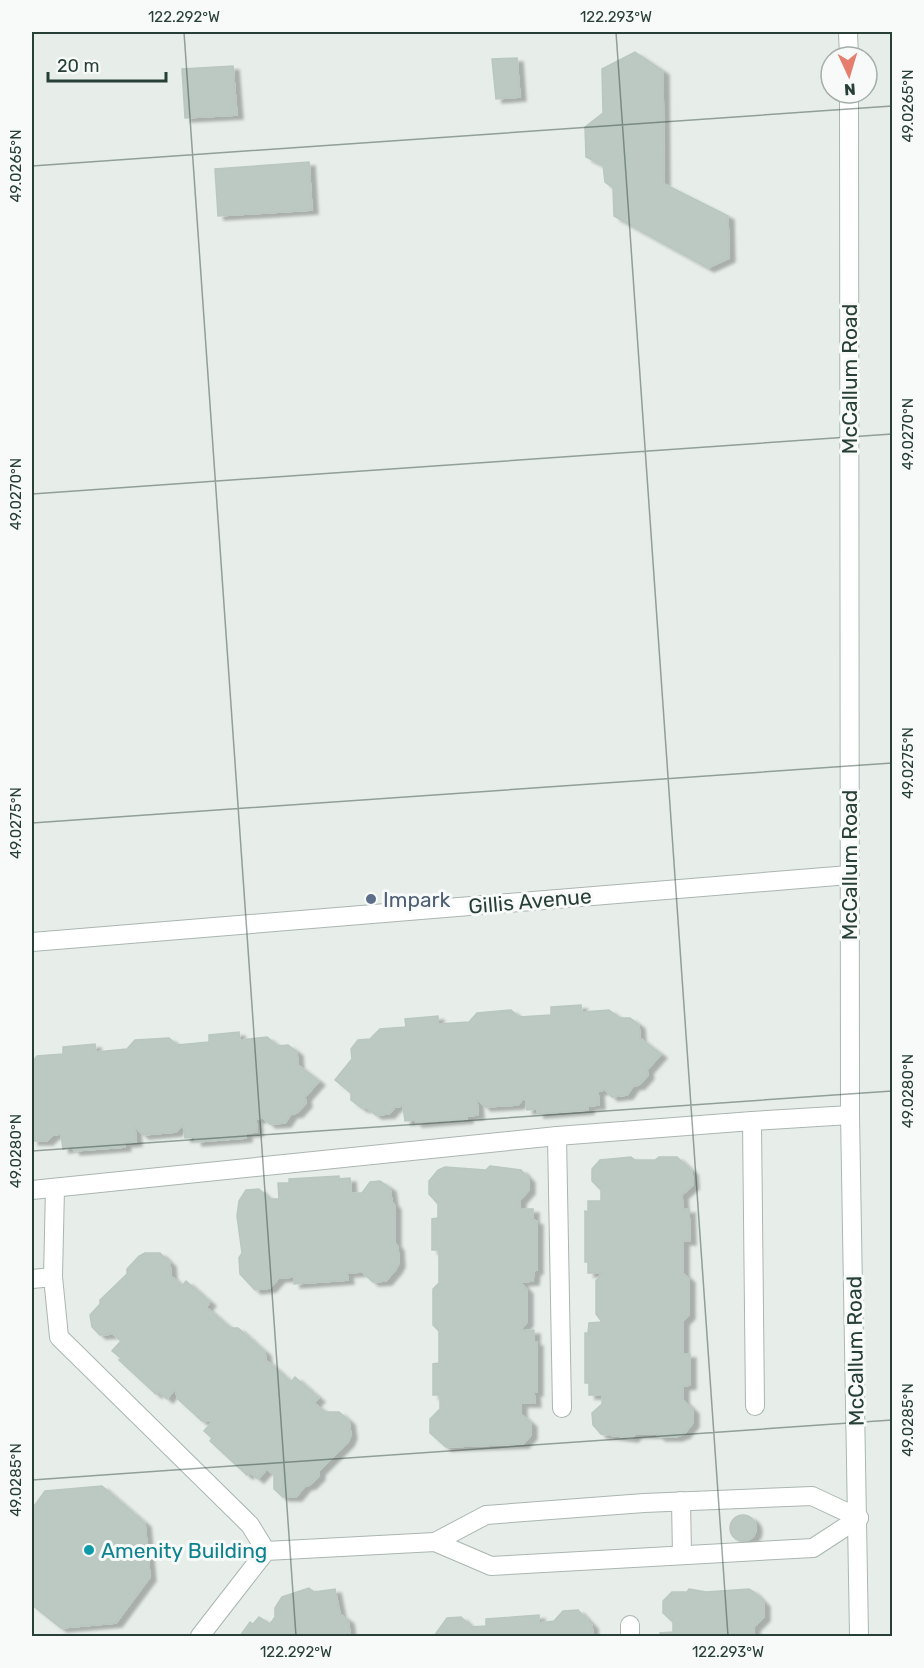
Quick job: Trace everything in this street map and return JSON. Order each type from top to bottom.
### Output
[{"type":"main road","name":"McCallum Road","points":[[849,105],[850,1114],[859,1518],[859,1636]]},
{"type":"main road","name":"Gillis Avenue","points":[[32,942],[849,875]]},
{"type":"main road","points":[[32,1190],[557,1136],[850,1114]]},
{"type":"main road","points":[[752,1121],[755,1406]]},
{"type":"main road","points":[[557,1136],[562,1408]]},
{"type":"main road","points":[[55,1188],[53,1277],[59,1337],[250,1525],[266,1551]]},
{"type":"main road","points":[[32,1278],[53,1277]]},
{"type":"main road","points":[[435,1542],[486,1515],[681,1501],[812,1496],[859,1518]]},
{"type":"main road","points":[[681,1501],[682,1554]]},
{"type":"main road","points":[[200,1636],[266,1551],[315,1546],[435,1542],[491,1566],[813,1548],[859,1518]]},
{"type":"building","points":[[635,52],[663,71],[664,184],[728,216],[729,258],[708,268],[614,216],[613,188],[605,182],[603,165],[586,157],[585,127],[603,113],[602,69]]},
{"type":"building","points":[[517,58],[520,97],[496,99],[492,59]]},
{"type":"building","points":[[233,66],[237,115],[185,118],[182,69]]},
{"type":"building","points":[[309,162],[312,210],[218,216],[215,169]]},
{"type":"building","points":[[581,1005],[582,1012],[609,1010],[620,1018],[630,1018],[639,1025],[640,1038],[661,1054],[647,1070],[648,1075],[639,1085],[633,1086],[627,1095],[612,1097],[605,1090],[598,1091],[599,1105],[588,1106],[588,1110],[538,1114],[537,1109],[527,1110],[525,1096],[518,1105],[485,1107],[477,1099],[478,1115],[467,1116],[467,1119],[416,1123],[415,1120],[405,1121],[403,1106],[395,1107],[389,1114],[376,1115],[367,1108],[362,1108],[351,1100],[351,1093],[335,1080],[352,1059],[351,1049],[358,1040],[370,1039],[380,1029],[406,1027],[405,1019],[438,1016],[438,1024],[469,1022],[477,1013],[511,1010],[519,1017],[551,1015],[551,1007]]},
{"type":"building","points":[[239,1032],[240,1040],[267,1037],[278,1046],[288,1045],[297,1052],[298,1065],[319,1081],[305,1097],[306,1103],[297,1113],[291,1114],[285,1123],[270,1124],[263,1118],[256,1119],[257,1132],[246,1133],[246,1138],[196,1142],[195,1137],[185,1138],[183,1124],[176,1132],[143,1135],[135,1127],[136,1142],[124,1143],[125,1147],[74,1151],[73,1147],[63,1149],[61,1134],[53,1135],[47,1141],[32,1141],[32,1063],[37,1056],[63,1054],[63,1047],[95,1044],[96,1052],[127,1049],[135,1040],[169,1038],[177,1045],[209,1042],[209,1035]]},
{"type":"building","points":[[631,1157],[635,1160],[655,1160],[659,1157],[677,1157],[692,1171],[693,1185],[682,1195],[683,1210],[689,1209],[690,1241],[683,1241],[683,1273],[689,1279],[689,1315],[683,1321],[683,1354],[690,1354],[690,1385],[683,1386],[683,1400],[693,1410],[693,1423],[684,1434],[676,1437],[636,1434],[632,1438],[601,1434],[593,1425],[592,1413],[602,1404],[602,1395],[589,1395],[589,1383],[585,1383],[585,1333],[588,1333],[589,1323],[602,1322],[596,1314],[596,1281],[602,1273],[588,1273],[588,1262],[585,1262],[585,1211],[588,1212],[588,1201],[601,1201],[601,1190],[592,1181],[592,1169],[600,1160]]},
{"type":"building","points":[[490,1166],[521,1170],[529,1179],[529,1190],[520,1200],[520,1209],[533,1209],[533,1220],[537,1221],[537,1270],[534,1271],[533,1281],[520,1282],[527,1290],[527,1322],[520,1331],[534,1330],[534,1342],[537,1342],[535,1403],[521,1403],[521,1414],[531,1423],[531,1435],[523,1444],[446,1447],[430,1433],[430,1419],[440,1409],[440,1395],[433,1395],[433,1364],[439,1363],[439,1331],[433,1325],[433,1289],[439,1283],[439,1250],[432,1250],[432,1219],[438,1218],[438,1204],[429,1194],[429,1181],[438,1170],[445,1167],[486,1170]]},
{"type":"building","points":[[339,1176],[339,1179],[350,1178],[351,1193],[362,1193],[370,1182],[380,1181],[390,1188],[392,1202],[395,1206],[395,1243],[398,1247],[399,1263],[396,1269],[386,1281],[373,1282],[362,1272],[347,1273],[348,1280],[294,1284],[294,1277],[279,1278],[270,1288],[255,1290],[240,1274],[239,1258],[242,1253],[237,1216],[239,1201],[246,1190],[259,1189],[269,1199],[279,1199],[278,1183],[289,1183],[289,1179]]},
{"type":"building","points":[[145,1253],[160,1253],[170,1263],[171,1276],[182,1286],[186,1281],[210,1302],[206,1307],[230,1328],[238,1328],[265,1352],[266,1360],[291,1382],[295,1377],[319,1398],[314,1403],[325,1412],[339,1412],[349,1421],[351,1435],[348,1442],[319,1471],[319,1476],[310,1485],[305,1486],[296,1497],[283,1497],[274,1489],[274,1475],[267,1469],[258,1479],[249,1472],[247,1475],[210,1441],[212,1438],[204,1431],[213,1421],[202,1421],[178,1399],[175,1389],[167,1399],[158,1391],[156,1394],[112,1351],[121,1341],[113,1334],[100,1335],[92,1327],[90,1315],[100,1304],[100,1300],[127,1274],[127,1269],[139,1256]]},
{"type":"building","name":"Amenity Building","points":[[102,1486],[145,1523],[150,1577],[116,1623],[61,1628],[32,1605],[32,1509],[45,1491]]},
{"type":"building","points":[[743,1515],[752,1519],[756,1528],[752,1537],[743,1541],[734,1537],[730,1528],[734,1519]]},
{"type":"building","points":[[309,1588],[314,1592],[335,1589],[340,1614],[348,1620],[350,1633],[347,1636],[240,1636],[250,1622],[253,1624],[259,1617],[270,1624],[275,1617],[275,1608],[282,1597]]},
{"type":"building","points":[[689,1589],[706,1592],[749,1589],[754,1592],[764,1603],[764,1617],[754,1627],[754,1636],[660,1636],[660,1633],[673,1632],[673,1622],[663,1613],[663,1601],[672,1592],[687,1592]]},
{"type":"building","points":[[578,1610],[592,1625],[593,1636],[434,1636],[447,1618],[461,1617],[471,1627],[486,1626],[486,1619],[539,1615],[539,1623],[554,1621],[563,1611]]},
{"type":"place","name":"Impark","points":[[371,899]]},
{"type":"place","name":"Amenity Building","points":[[89,1550]]}]
